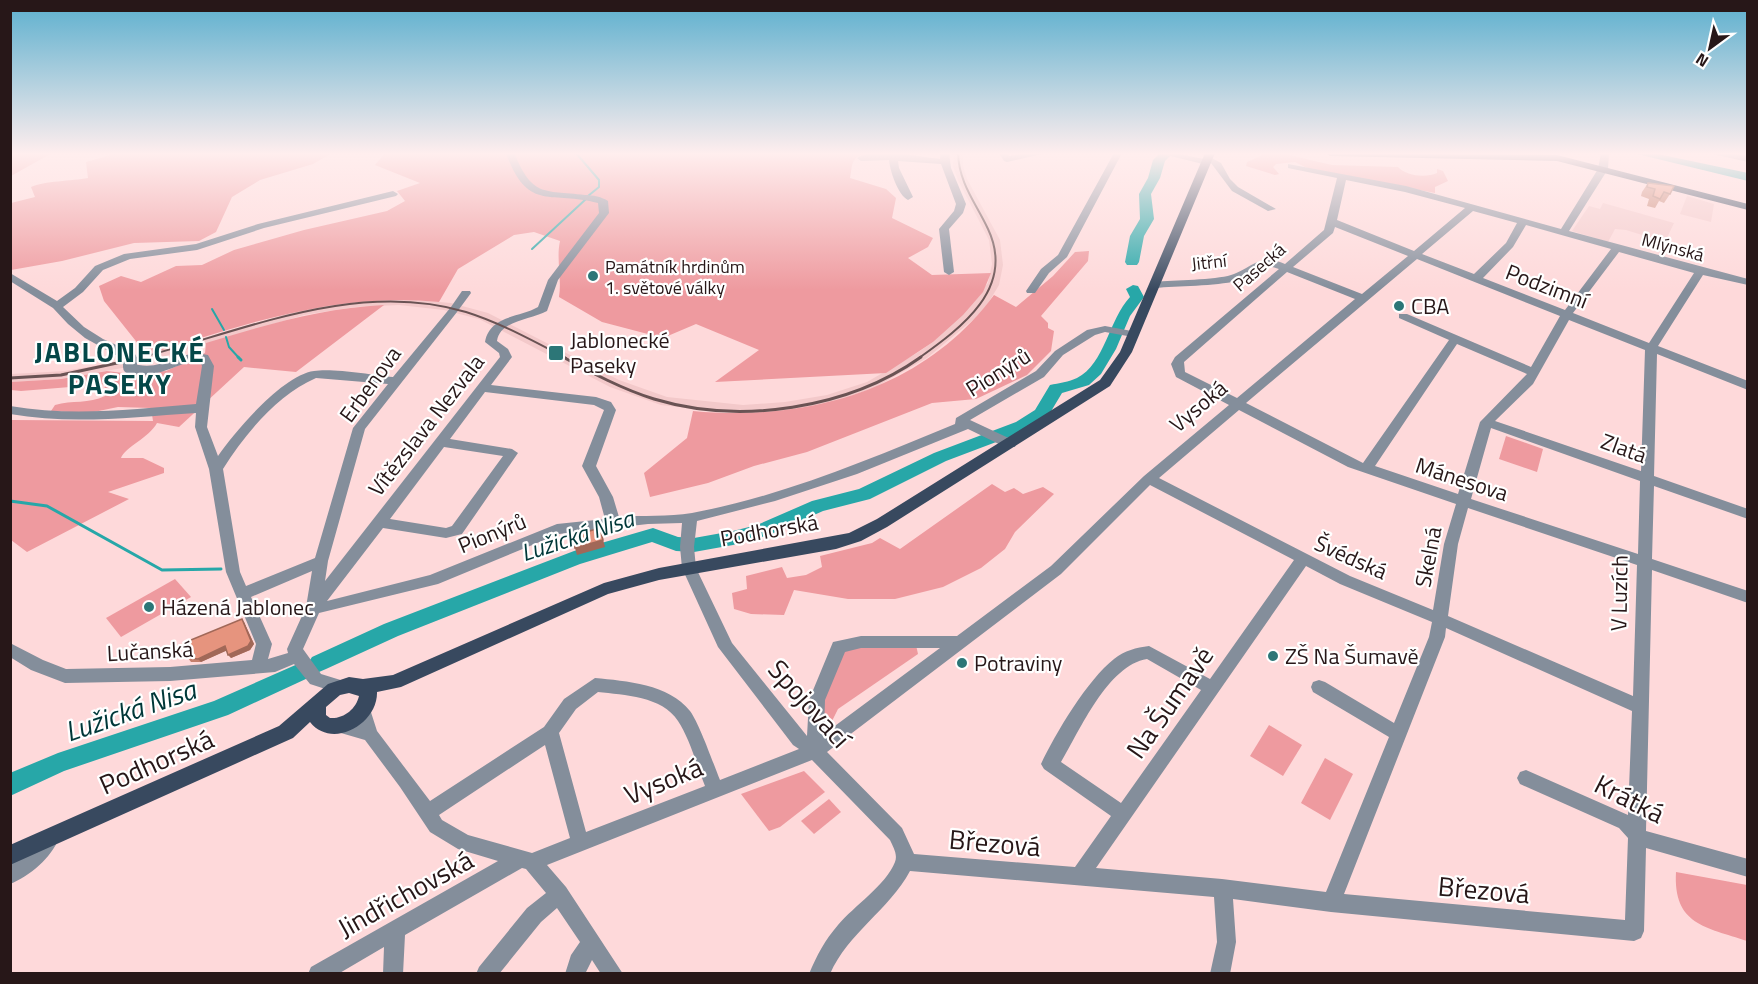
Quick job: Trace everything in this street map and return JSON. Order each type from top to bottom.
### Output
[{"type":"main road","name":"Podhorská","points":[[364,701],[395,682],[597,591],[629,581],[689,568],[836,543],[882,524],[1105,383],[1115,370],[1129,333],[1155,285],[1191,199]]},
{"type":"main road","points":[[1717,199],[1748,207]]},
{"type":"main road","points":[[286,732],[355,719],[364,701],[353,685],[341,687]]},
{"type":"main road","name":"Podhorská","points":[[10,855],[286,732],[341,687]]},
{"type":"main road","points":[[319,703],[317,718],[332,725]]},
{"type":"street","points":[[57,306],[80,290],[99,268],[128,256],[196,247],[261,226],[373,199]]},
{"type":"street","name":"Vítězslava Nezvala","points":[[314,607],[506,357],[504,351],[491,342],[494,332],[506,322],[543,309],[553,280],[604,213],[603,201],[597,199]]},
{"type":"street","points":[[950,272],[944,228],[959,211],[961,199]]},
{"type":"street","points":[[1031,291],[1045,271],[1062,257],[1093,199]]},
{"type":"street","points":[[1253,199],[1271,209]]},
{"type":"street","name":"Pasecká","points":[[1178,370],[1177,364],[1182,357],[1329,231],[1337,199]]},
{"type":"street","name":"Mlýnská","points":[[1442,199],[1700,271],[1748,282]]},
{"type":"street","points":[[1564,232],[1585,199]]},
{"type":"street","name":"Vysoká","points":[[525,861],[580,843],[715,788],[788,763],[815,751],[1056,570],[1149,479],[1472,207]]},
{"type":"street","points":[[1475,279],[1518,235],[1523,220]]},
{"type":"street","name":"Podzimní","points":[[1332,222],[1748,386]]},
{"type":"street","name":"Skelná","points":[[1331,902],[1441,620],[1443,583],[1463,501],[1486,422],[1534,373],[1567,314],[1617,248]]},
{"type":"street","name":"Jitřní","points":[[1155,285],[1233,278],[1261,263],[1270,262],[1364,299]]},
{"type":"street","points":[[1651,348],[1700,271]]},
{"type":"street","points":[[10,276],[57,306],[73,324],[109,348],[128,355],[134,370],[159,370],[191,357],[204,358],[208,366],[201,428],[216,469],[233,572],[264,644],[258,666]]},
{"type":"street","name":"Erbenova","points":[[314,607],[321,561],[359,428],[466,293]]},
{"type":"street","points":[[1403,316],[1534,373]]},
{"type":"street","name":"Pionýrů","points":[[962,426],[960,421],[1040,374],[1059,353],[1091,332],[1111,329],[1129,333]]},
{"type":"street","points":[[1366,470],[1455,339]]},
{"type":"street","name":"V Luzích","points":[[1634,931],[1651,348]]},
{"type":"street","name":"Mánesova","points":[[1178,370],[1185,378],[1366,470],[1748,597]]},
{"type":"street","points":[[216,469],[228,449],[268,406],[304,377],[315,374],[397,381]]},
{"type":"street","points":[[482,388],[596,401],[607,405],[610,410],[589,466],[606,497],[614,524]]},
{"type":"street","points":[[10,410],[31,415],[95,415],[202,408]]},
{"type":"street","name":"Zlatá","points":[[1486,422],[1748,514]]},
{"type":"street","name":"Pionýrů","points":[[314,607],[323,609],[433,580],[556,529],[648,519],[690,518],[775,496],[852,471],[962,426],[974,425],[1010,444]]},
{"type":"street","points":[[380,522],[446,532],[457,530],[512,453],[441,442]]},
{"type":"street","name":"Švédská","points":[[1149,479],[1302,560],[1640,707]]},
{"type":"street","points":[[689,568],[687,545],[690,518]]},
{"type":"street","name":"Na Šumavě","points":[[1080,876],[1302,560]]},
{"type":"street","points":[[242,594],[321,561]]},
{"type":"street","name":"Spojovací","points":[[689,568],[726,647],[799,740],[815,751],[896,834],[905,853],[905,862]]},
{"type":"street","points":[[314,607],[298,639],[319,703]]},
{"type":"street","points":[[815,751],[817,700],[839,647],[861,642],[958,642]]},
{"type":"street","name":"Lučanská","points":[[10,649],[37,666],[65,676],[170,674],[275,664],[307,669]]},
{"type":"street","points":[[1123,814],[1050,764],[1088,701],[1120,664],[1140,651],[1149,652],[1212,688]]},
{"type":"street","points":[[307,669],[341,687]]},
{"type":"street","points":[[426,814],[550,732],[570,704],[595,685],[639,689],[678,708],[685,717],[715,788]]},
{"type":"street","points":[[1319,687],[1398,734]]},
{"type":"street","points":[[364,701],[370,735],[436,826],[464,843],[525,861],[559,894],[613,974]]},
{"type":"street","points":[[332,725],[370,735]]},
{"type":"street","points":[[550,732],[580,843]]},
{"type":"street","name":"Krátká","points":[[1526,778],[1625,822],[1638,837],[1748,868]]},
{"type":"street","points":[[10,875],[32,860],[51,837]]},
{"type":"street","name":"Jindřichovská","points":[[318,974],[395,929],[525,861]]},
{"type":"street","points":[[819,974],[830,950],[844,931],[894,880],[905,862]]},
{"type":"street","name":"Březová","points":[[905,862],[1222,888],[1331,902],[1634,931]]},
{"type":"street","points":[[1220,974],[1226,958],[1228,936],[1222,888]]},
{"type":"street","points":[[486,974],[534,915],[559,894]]},
{"type":"street","points":[[393,974],[395,929]]},
{"type":"street","points":[[575,974],[578,962],[592,942]]},
{"type":"shaded area","points":[[27,199],[231,199],[216,232],[199,241],[134,243],[62,261],[11,270],[11,203]]},
{"type":"shaded area","points":[[403,199],[896,199],[892,218],[933,238],[928,247],[908,258],[932,275],[991,273],[983,292],[963,315],[933,342],[886,373],[715,382],[759,350],[696,324],[663,338],[602,322],[559,297],[560,241],[534,232],[514,235],[458,269],[439,302],[364,301],[327,306],[255,322],[147,355],[104,301],[99,286],[121,276],[141,282],[176,266],[202,265],[234,250],[304,230],[387,211],[405,201]]},
{"type":"shaded area","points":[[968,199],[978,199],[1000,240],[1003,265],[999,285],[987,305],[974,319],[927,358],[874,388],[832,402],[786,411],[742,414],[661,405],[610,387],[479,319],[444,310],[399,305],[355,307],[304,315],[128,367],[61,379],[11,382],[11,374],[65,371],[128,360],[304,309],[357,301],[404,299],[451,303],[488,313],[619,380],[667,397],[743,405],[785,402],[827,395],[867,382],[933,342],[988,283],[992,264],[989,240]]},
{"type":"shaded area","points":[[1686,199],[1697,199],[1714,204],[1711,222],[1680,214]]},
{"type":"shaded area","points":[[1603,203],[1674,223],[1665,242],[1626,230],[1615,229],[1608,242],[1572,231],[1589,206],[1600,209]]},
{"type":"shaded area","points":[[1089,251],[1088,261],[1041,316],[1048,323],[1048,328],[1054,331],[1051,351],[1027,375],[976,399],[932,403],[807,452],[754,466],[708,483],[650,497],[644,473],[687,438],[693,411],[736,413],[778,411],[819,404],[860,393],[898,376],[933,355],[966,328],[994,295],[1016,307],[1053,276],[1075,252]]},
{"type":"shaded area","points":[[384,305],[296,372],[244,367],[179,427],[157,423],[121,458],[143,458],[164,468],[164,473],[108,492],[129,499],[27,552],[11,540],[11,420],[153,421],[151,408],[118,407],[89,413],[51,411],[55,405],[93,400],[105,396],[103,390],[107,384],[21,391],[11,390],[11,382],[61,379],[107,371],[123,373],[166,371],[205,353],[206,343],[228,336],[316,314]]},
{"type":"shaded area","points":[[1506,436],[1543,449],[1537,472],[1499,459]]},
{"type":"shaded area","points":[[992,484],[1005,492],[1014,488],[1023,494],[1043,487],[1054,494],[1015,532],[1005,549],[981,568],[943,587],[895,599],[848,599],[794,590],[784,615],[751,614],[734,609],[732,593],[747,589],[746,576],[782,567],[787,578],[806,575],[822,567],[820,556],[872,543],[880,538],[900,549]]},
{"type":"shaded area","name":"Házená Jablonec","points":[[175,579],[191,597],[121,637],[106,618]]},
{"type":"shaded area","points":[[916,645],[918,654],[838,709],[832,721],[821,716],[822,702],[842,651],[860,647]]},
{"type":"shaded area","points":[[1269,725],[1302,745],[1283,776],[1250,756]]},
{"type":"shaded area","points":[[1325,758],[1353,774],[1330,820],[1301,803]]},
{"type":"shaded area","points":[[804,771],[825,792],[780,827],[769,831],[741,794]]},
{"type":"shaded area","points":[[829,799],[841,812],[814,834],[801,821]]},
{"type":"shaded area","points":[[1676,872],[1747,885],[1747,941],[1706,927],[1686,913],[1680,903]]},
{"type":"building","points":[[600,528],[603,540],[575,548],[572,536]]},
{"type":"building","points":[[242,619],[251,641],[248,646],[228,655],[225,646],[198,659],[188,658],[186,642]]},
{"type":"waterway","points":[[532,249],[586,199]]},
{"type":"waterway","name":"Lužická Nisa","points":[[1132,262],[1137,236],[1147,219],[1145,199]]},
{"type":"waterway","name":"Lužická Nisa","points":[[1000,435],[1022,426],[1041,414],[1056,389],[1084,381],[1096,370],[1123,316],[1137,297],[1133,289]]},
{"type":"waterway","points":[[212,309],[224,330]]},
{"type":"waterway","points":[[226,337],[229,347],[239,358]]},
{"type":"waterway","name":"Lužická Nisa","points":[[319,663],[391,630],[574,558],[653,535],[676,544],[694,545],[762,530],[818,506],[864,494],[940,457],[990,437]]},
{"type":"waterway","points":[[10,501],[47,506],[162,570],[221,569]]},
{"type":"waterway","name":"Lužická Nisa","points":[[10,785],[58,763],[220,708],[300,672]]},
{"type":"railway","points":[[919,358],[967,320],[990,288],[995,270],[995,250],[988,229],[972,199]]},
{"type":"railway","points":[[139,358],[301,312],[384,301],[425,303],[479,316],[566,358]]},
{"type":"railway","points":[[10,378],[61,375],[145,357]]},
{"type":"railway","points":[[563,357],[596,375],[642,395],[687,407],[722,411],[757,411],[827,400],[861,389],[892,375],[921,357]]},
{"type":"place","name":"Památník hrdinům 1. světové války","points":[[593,276]]},
{"type":"place","name":"CBA","points":[[1399,306]]},
{"type":"place","name":"Jablonecké Paseky","points":[[556,353]]},
{"type":"place","name":"Házená Jablonec","points":[[149,607]]},
{"type":"place","name":"ZŠ Na Šumavě","points":[[1273,656]]},
{"type":"place","name":"Potraviny","points":[[962,663]]},
{"type":"district","name":"JABLONECKÉ PASEKY","points":[[120,367]]}]
